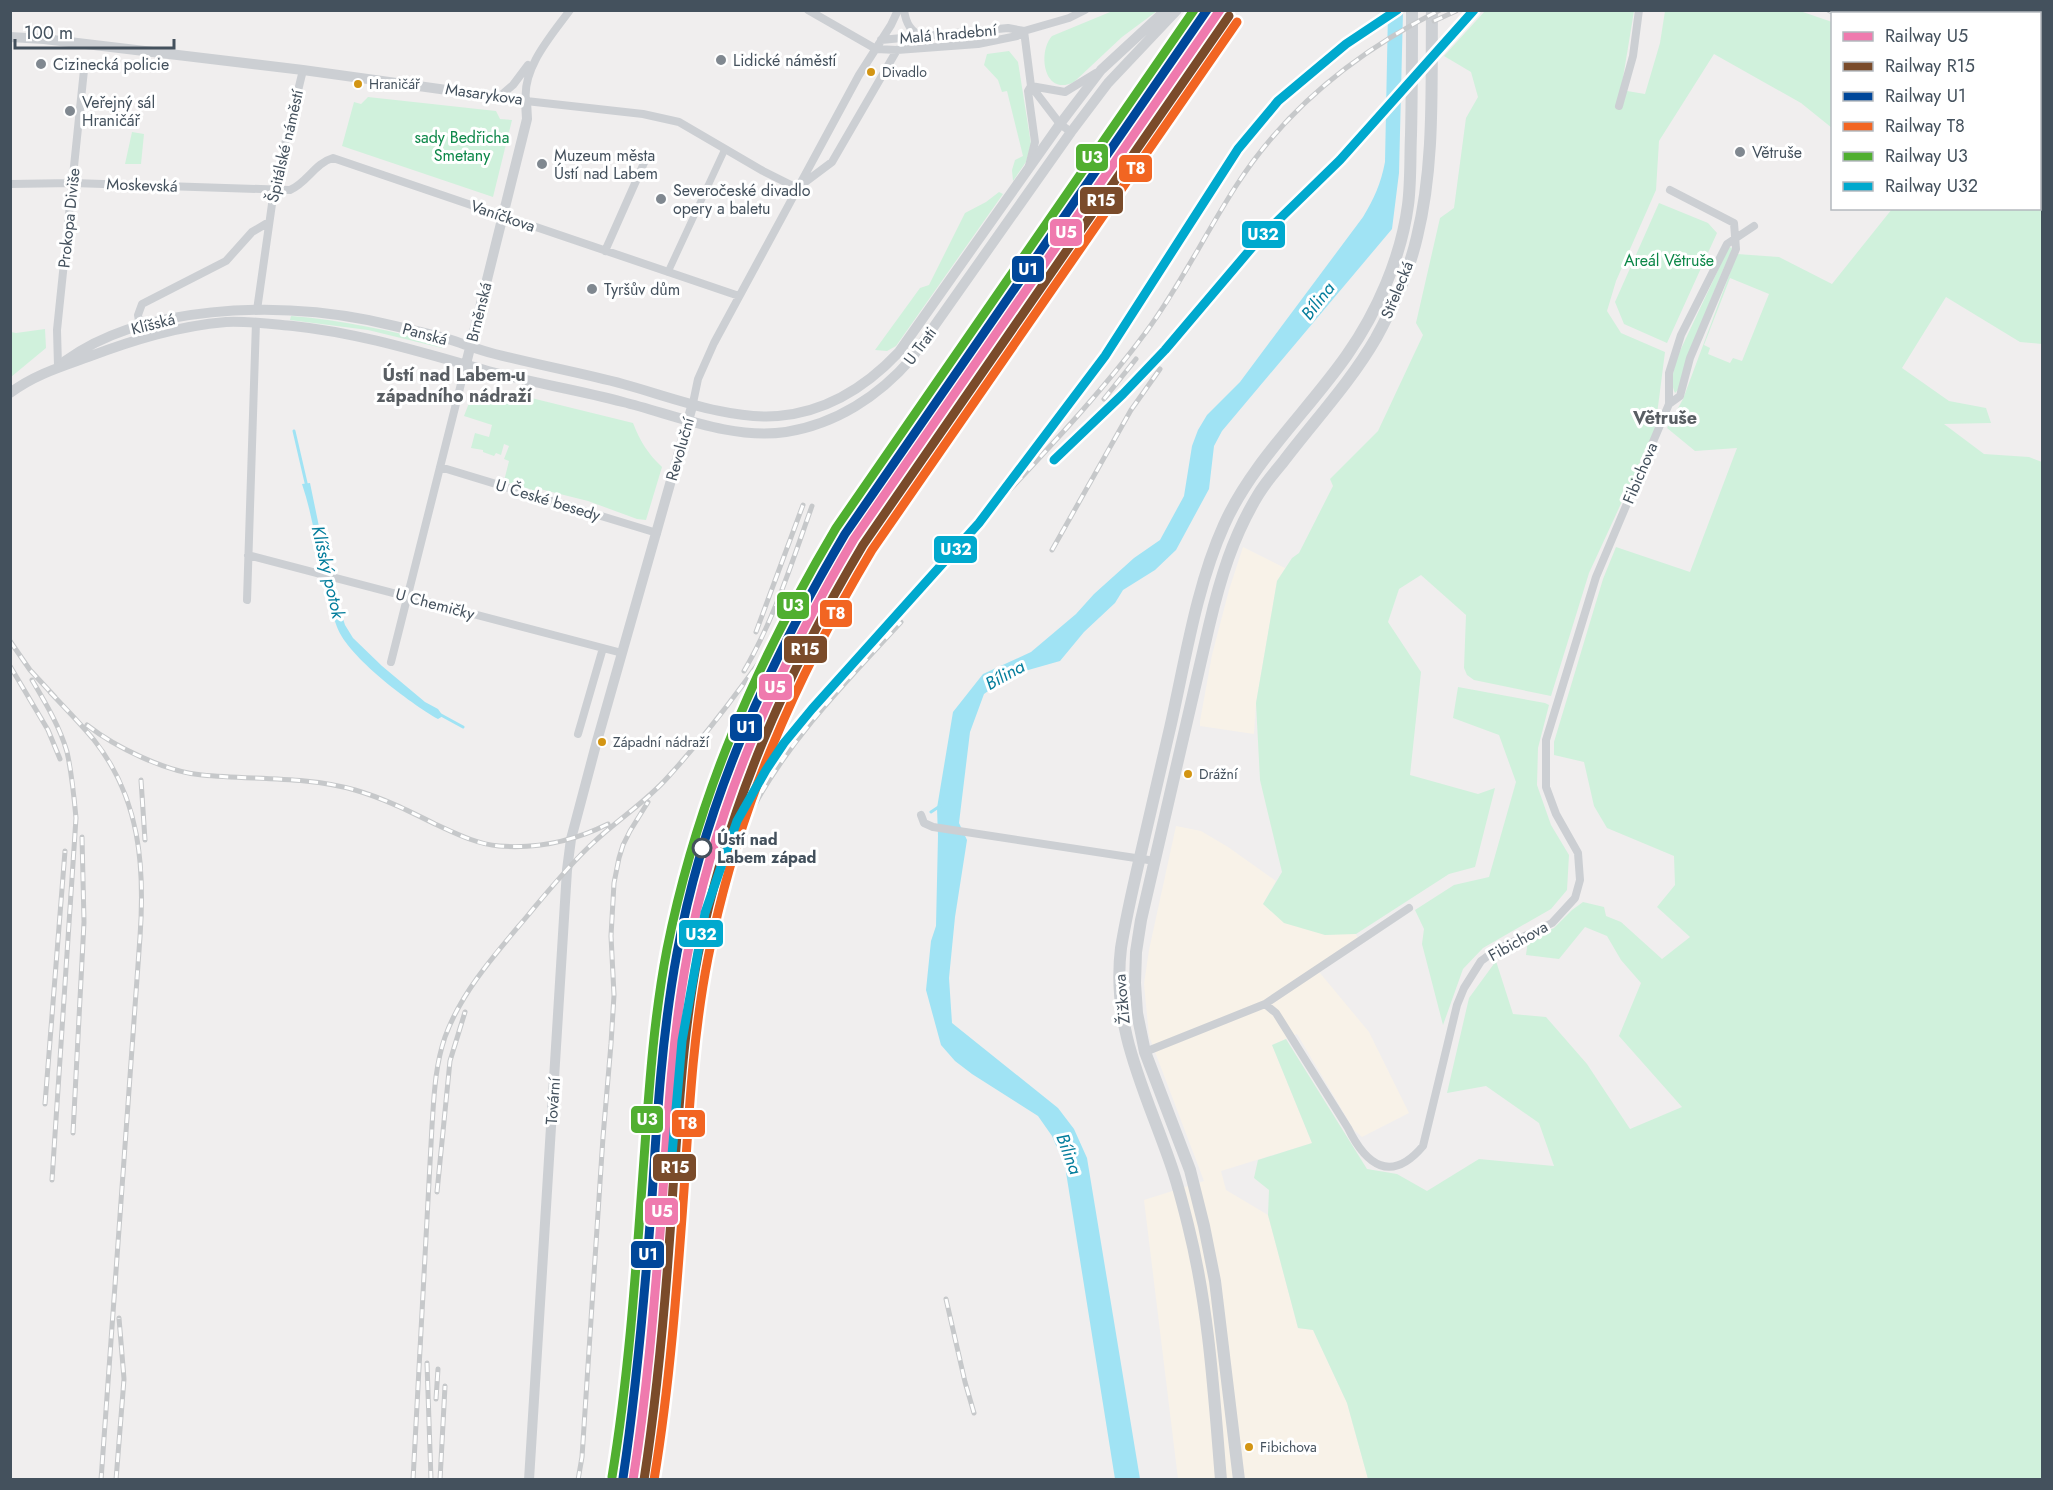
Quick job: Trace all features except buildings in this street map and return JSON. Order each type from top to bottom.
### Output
[{"type":"main road","name":"Střelecká","points":[[1226,519],[1246,486],[1347,355],[1375,307],[1392,268],[1408,205],[1412,10]]},
{"type":"main road","name":"Střelecká","points":[[1241,525],[1259,493],[1331,402],[1375,340],[1406,272],[1424,207],[1428,165],[1432,10]]},
{"type":"main road","name":"Žižkova","points":[[1221,1479],[1200,1279],[1173,1168],[1131,1057],[1121,1013],[1118,983],[1121,949],[1140,857],[1206,574],[1226,519]]},
{"type":"main road","name":"Žižkova","points":[[1239,1479],[1215,1281],[1204,1226],[1190,1170],[1145,1052],[1137,1013],[1135,983],[1136,952],[1155,861],[1220,579],[1241,525]]},
{"type":"street","points":[[499,97],[513,85],[570,10]]},
{"type":"street","points":[[808,10],[876,48],[897,50]]},
{"type":"street","name":"Revoluční","points":[[601,726],[689,420],[698,379],[797,188],[859,75],[898,10]]},
{"type":"street","points":[[904,10],[908,26],[916,34],[924,37]]},
{"type":"street","name":"Malá hradební","points":[[897,50],[978,44],[1017,36],[1024,31],[1069,18],[1085,10]]},
{"type":"street","name":"U Trati","points":[[693,403],[743,415],[783,416],[819,407],[844,396],[878,373],[907,343],[1060,124],[1101,70],[1166,10]]},
{"type":"street","name":"U Trati","points":[[689,420],[741,431],[785,432],[833,418],[879,391],[900,372],[922,345],[1071,132],[1108,83],[1177,10]]},
{"type":"street","points":[[1619,106],[1633,56],[1639,10]]},
{"type":"street","name":"Malá hradební","points":[[881,40],[1008,28],[1024,31]]},
{"type":"street","points":[[526,100],[524,89],[528,73],[556,29]]},
{"type":"street","name":"U Trati","points":[[1024,31],[1031,86],[1028,91],[1035,142],[1027,171]]},
{"type":"street","name":"Masarykova","points":[[10,37],[303,70],[665,118],[679,122],[797,188]]},
{"type":"street","name":"Revoluční","points":[[797,188],[832,162],[897,50]]},
{"type":"street","name":"Prokopa Diviše","points":[[58,366],[57,330],[84,70]]},
{"type":"street","name":"Špitálské náměstí","points":[[258,310],[274,190],[303,70]]},
{"type":"street","name":"U Trati","points":[[1031,86],[1065,92],[1101,70]]},
{"type":"street","points":[[1031,86],[1060,124],[1071,132]]},
{"type":"street","name":"Brněnská","points":[[391,662],[503,216],[526,119],[526,100]]},
{"type":"street","points":[[668,272],[725,149]]},
{"type":"street","points":[[604,251],[648,154]]},
{"type":"street","name":"Vaníčkova","points":[[274,190],[296,188],[324,162],[333,158],[739,296]]},
{"type":"street","name":"Moskevská","points":[[10,183],[274,190]]},
{"type":"street","points":[[1670,190],[1734,223],[1735,239]]},
{"type":"street","name":"Špitálské náměstí","points":[[140,326],[138,315],[142,304],[226,261],[252,232],[269,222]]},
{"type":"street","name":"Fibichova","points":[[1265,1005],[1276,1013],[1367,1159],[1382,1166],[1402,1165],[1414,1157],[1423,1146],[1457,1005],[1464,988],[1481,962],[1496,950],[1552,923],[1575,898],[1580,880],[1578,853],[1556,814],[1546,787],[1546,740],[1596,577],[1669,404],[1669,373],[1681,335],[1727,244],[1754,226]]},
{"type":"street","name":"Fibichova","points":[[1669,404],[1680,396],[1690,358],[1736,249],[1735,239]]},
{"type":"street","points":[[247,600],[258,310]]},
{"type":"street","name":"Panská","points":[[258,310],[356,318],[447,339],[555,369],[605,379],[693,403]]},
{"type":"street","name":"Klíšská","points":[[10,393],[87,347],[140,326],[212,312],[258,310]]},
{"type":"street","name":"Panská","points":[[256,322],[345,333],[689,420]]},
{"type":"street","name":"Klíšská","points":[[58,366],[156,334],[210,324],[256,322]]},
{"type":"street","name":"U České besedy","points":[[440,467],[657,533]]},
{"type":"street","name":"U Chemičky","points":[[248,555],[622,653]]},
{"type":"street","points":[[578,734],[603,648]]},
{"type":"street","name":"Tovární","points":[[529,1479],[567,870],[571,839],[601,726]]},
{"type":"street","points":[[921,815],[924,823],[933,827],[1155,861]]},
{"type":"street","points":[[1145,1052],[1265,1005],[1408,908]]},
{"type":"shaded area","points":[[1243,547],[1285,568],[1277,581],[1256,703],[1254,734],[1200,726],[1212,655]]},
{"type":"shaded area","points":[[1176,826],[1201,831],[1276,881],[1263,904],[1325,935],[1350,933],[1356,934],[1358,938],[1315,967],[1369,1032],[1409,1113],[1362,1137],[1354,1130],[1297,1034],[1272,1045],[1312,1143],[1221,1171],[1226,1190],[1268,1215],[1298,1328],[1313,1330],[1347,1403],[1368,1479],[1178,1479],[1144,1200],[1204,1181],[1149,1036],[1144,984],[1149,950]]},
{"type":"green space","points":[[1115,10],[1157,11],[1122,37],[1074,82],[1064,85],[1056,84],[1050,79],[1044,62],[1047,43],[1052,36]]},
{"type":"green space","points":[[1485,11],[1634,11],[1621,90],[1645,94],[1660,43],[1665,11],[1800,11],[1831,22],[1831,127],[1801,103],[1714,54],[1659,141],[1656,190],[1616,281],[1607,311],[1621,333],[1665,352],[1655,430],[1589,573],[1551,696],[1474,680],[1467,675],[1464,668],[1466,615],[1421,575],[1399,589],[1388,622],[1421,672],[1410,775],[1478,794],[1495,788],[1475,867],[1449,874],[1356,934],[1325,935],[1284,923],[1263,904],[1282,872],[1260,780],[1256,703],[1277,581],[1292,558],[1299,553],[1333,486],[1330,479],[1378,431],[1423,335],[1416,323],[1440,218],[1454,208],[1466,118],[1478,97],[1471,72],[1444,56]]},
{"type":"green space","points":[[1009,51],[1018,62],[1031,144],[1026,162],[1013,181],[1012,170],[1015,160],[1023,156],[1007,91],[1002,92],[998,80],[984,65],[987,54]]},
{"type":"green space","name":"sady Bedřicha Smetany","points":[[368,97],[496,111],[500,119],[512,120],[493,197],[342,146],[354,102],[361,104]]},
{"type":"green space","points":[[132,132],[144,134],[141,164],[125,164]]},
{"type":"green space","points":[[2042,166],[2042,344],[2020,342],[1946,297],[1902,368],[1949,401],[1986,408],[1991,423],[1944,424],[1984,454],[2029,457],[2042,462],[2042,1479],[1368,1479],[1347,1403],[1313,1330],[1298,1328],[1268,1215],[1269,1190],[1254,1178],[1258,1160],[1312,1143],[1272,1045],[1286,1039],[1367,1169],[1397,1174],[1427,1191],[1479,1159],[1554,1166],[1539,1123],[1486,1086],[1447,1093],[1469,998],[1496,961],[1513,1014],[1546,1017],[1587,1064],[1630,1129],[1682,1107],[1619,1036],[1641,983],[1621,960],[1607,936],[1585,927],[1559,959],[1526,955],[1528,940],[1554,928],[1583,902],[1604,907],[1606,916],[1621,922],[1662,959],[1690,937],[1657,907],[1675,885],[1674,856],[1607,828],[1594,806],[1584,762],[1554,755],[1554,742],[1603,579],[1616,547],[1690,572],[1737,448],[1695,451],[1667,428],[1683,399],[1737,254],[1779,257],[1832,284],[1891,210],[2041,210]],"holes":[[[1730,278],[1769,294],[1742,361],[1733,358],[1730,363],[1708,354],[1710,348],[1704,345]]]},
{"type":"green space","points":[[999,192],[1003,194],[896,346],[887,351],[875,350],[920,288],[929,285],[965,213]]},
{"type":"green space","name":"Areál Větruše","points":[[1659,203],[1708,223],[1717,233],[1667,343],[1624,324],[1615,302]]},
{"type":"green space","points":[[1729,247],[1732,248],[1730,254],[1675,393],[1674,368],[1679,353]]},
{"type":"green space","points":[[291,316],[330,320],[443,344],[442,348],[368,330],[290,320]]},
{"type":"green space","points":[[45,329],[46,348],[11,377],[11,332]]},
{"type":"green space","points":[[499,390],[633,423],[645,447],[662,467],[646,520],[637,519],[588,501],[540,489],[536,491],[504,481],[509,461],[504,459],[509,446],[504,444],[501,455],[496,453],[494,456],[483,450],[471,448],[475,433],[489,437],[492,425],[464,416],[469,403]]},
{"type":"green space","points":[[1458,687],[1549,705],[1538,748],[1537,785],[1551,825],[1569,855],[1567,890],[1551,909],[1483,948],[1463,969],[1443,1025],[1422,944],[1424,929],[1415,910],[1454,885],[1489,877],[1516,782],[1499,735],[1453,718]]},
{"type":"water","name":"Bílina","points":[[1388,11],[1403,11],[1399,173],[1392,229],[1222,431],[1214,446],[1209,489],[1176,550],[1155,570],[1123,590],[1115,603],[1084,632],[1060,661],[1011,675],[984,694],[970,732],[959,823],[967,840],[955,917],[949,978],[952,1023],[1058,1108],[1074,1129],[1087,1158],[1140,1479],[1115,1479],[1065,1166],[1052,1136],[1038,1116],[972,1074],[955,1061],[941,1045],[926,990],[931,941],[936,926],[937,808],[953,712],[983,674],[1031,652],[1076,614],[1094,594],[1134,558],[1160,540],[1184,496],[1192,446],[1207,415],[1240,382],[1363,217],[1377,191],[1385,162]]},
{"type":"water","points":[[310,483],[329,575],[345,625],[353,638],[382,666],[425,702],[438,709],[443,716],[438,719],[381,678],[353,652],[343,639],[326,592],[312,520],[302,484]]},
{"type":"waterway","name":"Klíšský potok","points":[[294,431],[307,487]]},
{"type":"waterway","name":"Klíšský potok","points":[[441,715],[463,727]]},
{"type":"waterway","name":"Klíšský potok","points":[[931,812],[940,806]]},
{"type":"railway","points":[[979,523],[1086,406],[1127,357],[1170,297],[1236,186],[1277,131],[1326,84],[1353,63],[1410,26],[1440,10]]},
{"type":"railway","points":[[1828,10],[1832,12]]},
{"type":"railway","points":[[1434,21],[1456,11]]},
{"type":"railway","points":[[845,526],[1196,18]]},
{"type":"railway","points":[[1104,399],[1136,359]]},
{"type":"railway","points":[[1052,550],[1131,410],[1160,369]]},
{"type":"railway","points":[[756,632],[803,505]]},
{"type":"railway","points":[[744,671],[773,611],[812,506]]},
{"type":"railway","points":[[413,1480],[434,1092],[442,1048],[452,1020],[482,972],[560,877],[593,843],[659,786],[694,747],[766,652],[857,522]]},
{"type":"railway","points":[[640,1480],[650,1401],[671,1166],[681,1092],[704,964],[723,883],[742,831],[769,780],[803,732],[901,622]]},
{"type":"railway","points":[[10,641],[30,670],[55,697]]},
{"type":"railway","points":[[10,666],[48,730],[60,759]]},
{"type":"railway","points":[[32,680],[52,715],[67,752],[76,818],[52,1180]]},
{"type":"railway","points":[[50,692],[89,734],[109,762],[130,809],[140,859],[140,937],[101,1480]]},
{"type":"railway","points":[[87,725],[126,750],[173,769],[202,775],[318,782],[355,790],[396,805],[474,841],[490,845],[513,847],[541,845],[582,835],[608,824]]},
{"type":"railway","points":[[141,780],[145,840]]},
{"type":"railway","points":[[578,1480],[582,1457],[614,995],[611,936],[614,883],[623,845],[648,802]]},
{"type":"railway","points":[[73,1133],[84,922],[82,837]]},
{"type":"railway","points":[[45,1104],[65,851]]},
{"type":"railway","points":[[437,1192],[450,1061],[465,1012]]},
{"type":"railway","points":[[946,1299],[974,1413]]},
{"type":"railway","points":[[116,1480],[124,1379],[119,1318]]},
{"type":"railway","points":[[427,1363],[431,1480]]},
{"type":"railway","points":[[436,1399],[438,1369]]},
{"type":"railway","points":[[440,1480],[445,1386]]},
{"type":"rail line","name":"U3","points":[[612,1477],[630,1332],[651,1067],[662,978],[680,892],[695,837],[733,731],[780,629],[836,528],[1194,10]]},
{"type":"rail line","name":"U1","points":[[623,1478],[640,1338],[667,1014],[689,897],[704,842],[742,736],[790,634],[845,534],[1207,10]]},
{"type":"rail line","name":"U5","points":[[633,1480],[650,1350],[670,1088],[687,957],[714,847],[731,793],[752,740],[799,638],[854,539],[1220,10]]},
{"type":"rail line","name":"U32","points":[[671,1166],[682,1041],[705,913],[737,821],[766,770],[784,743],[812,709],[979,523],[1105,356],[1238,149],[1278,101],[1346,44],[1397,10]]},
{"type":"rail line","name":"U32","points":[[1054,460],[1165,350],[1260,238],[1340,160],[1474,10]]},
{"type":"rail line","name":"R15","points":[[644,1480],[662,1334],[682,1071],[693,984],[725,846],[762,742],[809,643],[863,545],[1229,16]]},
{"type":"rail line","name":"T8","points":[[654,1480],[672,1335],[692,1073],[703,987],[720,903],[735,850],[772,747],[818,647],[872,550],[1237,22]]},
{"type":"place","name":"Lidické náměstí","points":[[721,60]]},
{"type":"place","name":"Cizinecká policie","points":[[41,64]]},
{"type":"place","name":"Divadlo","points":[[871,72]]},
{"type":"place","name":"Hraničář","points":[[358,84]]},
{"type":"place","name":"Veřejný sál Hraničář","points":[[70,111]]},
{"type":"place","name":"Větruše","points":[[1740,152]]},
{"type":"place","name":"Muzeum města Ústí nad Labem","points":[[542,164]]},
{"type":"place","name":"Severočeské divadlo opery a baletu","points":[[661,199]]},
{"type":"place","name":"Tyršův dům","points":[[592,289]]},
{"type":"place","name":"Západní nádraží","points":[[602,742]]},
{"type":"place","name":"Drážní","points":[[1188,774]]},
{"type":"place","name":"Ústí nad Labem západ","points":[[702,848]]},
{"type":"place","name":"Fibichova","points":[[1249,1447]]},
{"type":"district","name":"Ústí nad Labem-u západního nádraží","points":[[454,385]]},
{"type":"district","name":"Větruše","points":[[1665,418]]}]
